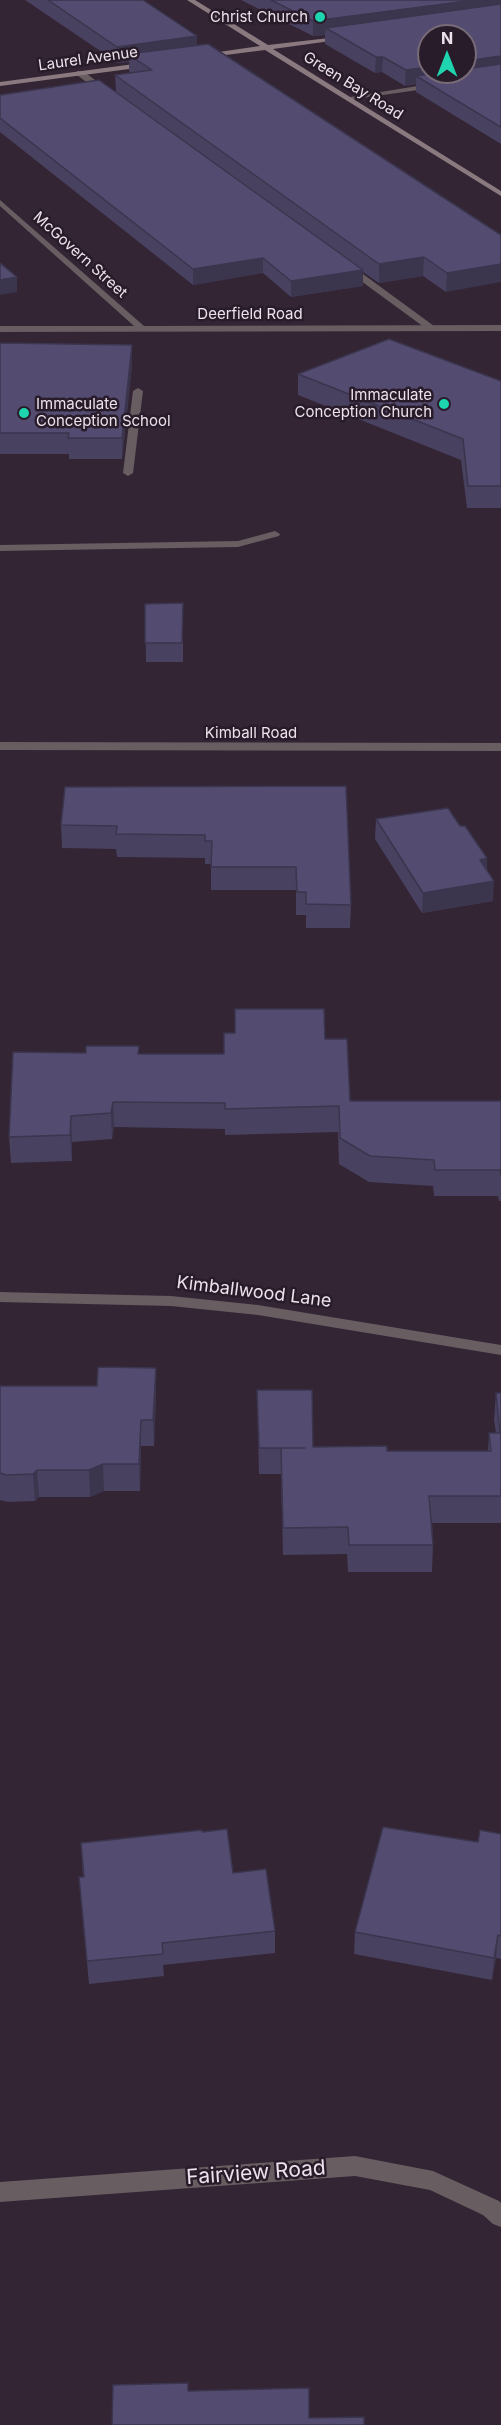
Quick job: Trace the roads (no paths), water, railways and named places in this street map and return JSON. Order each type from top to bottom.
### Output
[{"type":"main road","name":"Green Bay Road","points":[[190,0],[501,194]]},
{"type":"main road","points":[[195,57],[358,35]]},
{"type":"main road","name":"Laurel Avenue","points":[[0,84],[160,62]]},
{"type":"street","points":[[80,73],[114,98]]},
{"type":"street","points":[[348,98],[440,84]]},
{"type":"street","name":"McGovern Street","points":[[0,202],[141,328]]},
{"type":"street","points":[[344,265],[431,328]]},
{"type":"street","name":"Deerfield Road","points":[[0,328],[501,328]]},
{"type":"street","points":[[128,473],[138,391]]},
{"type":"street","points":[[0,548],[238,544],[274,534]]},
{"type":"street","name":"Kimball Road","points":[[0,746],[501,747]]},
{"type":"street","name":"Kimballwood Lane","points":[[0,1297],[171,1301],[247,1309],[395,1331],[501,1350]]},
{"type":"street","name":"Fairview Road","points":[[0,2192],[355,2166],[433,2181],[491,2208],[501,2217]]},
{"type":"place","name":"Christ Church","points":[[320,17]]},
{"type":"place","name":"Immaculate Conception Church","points":[[444,404]]},
{"type":"place","name":"Immaculate Conception School","points":[[24,413]]}]
